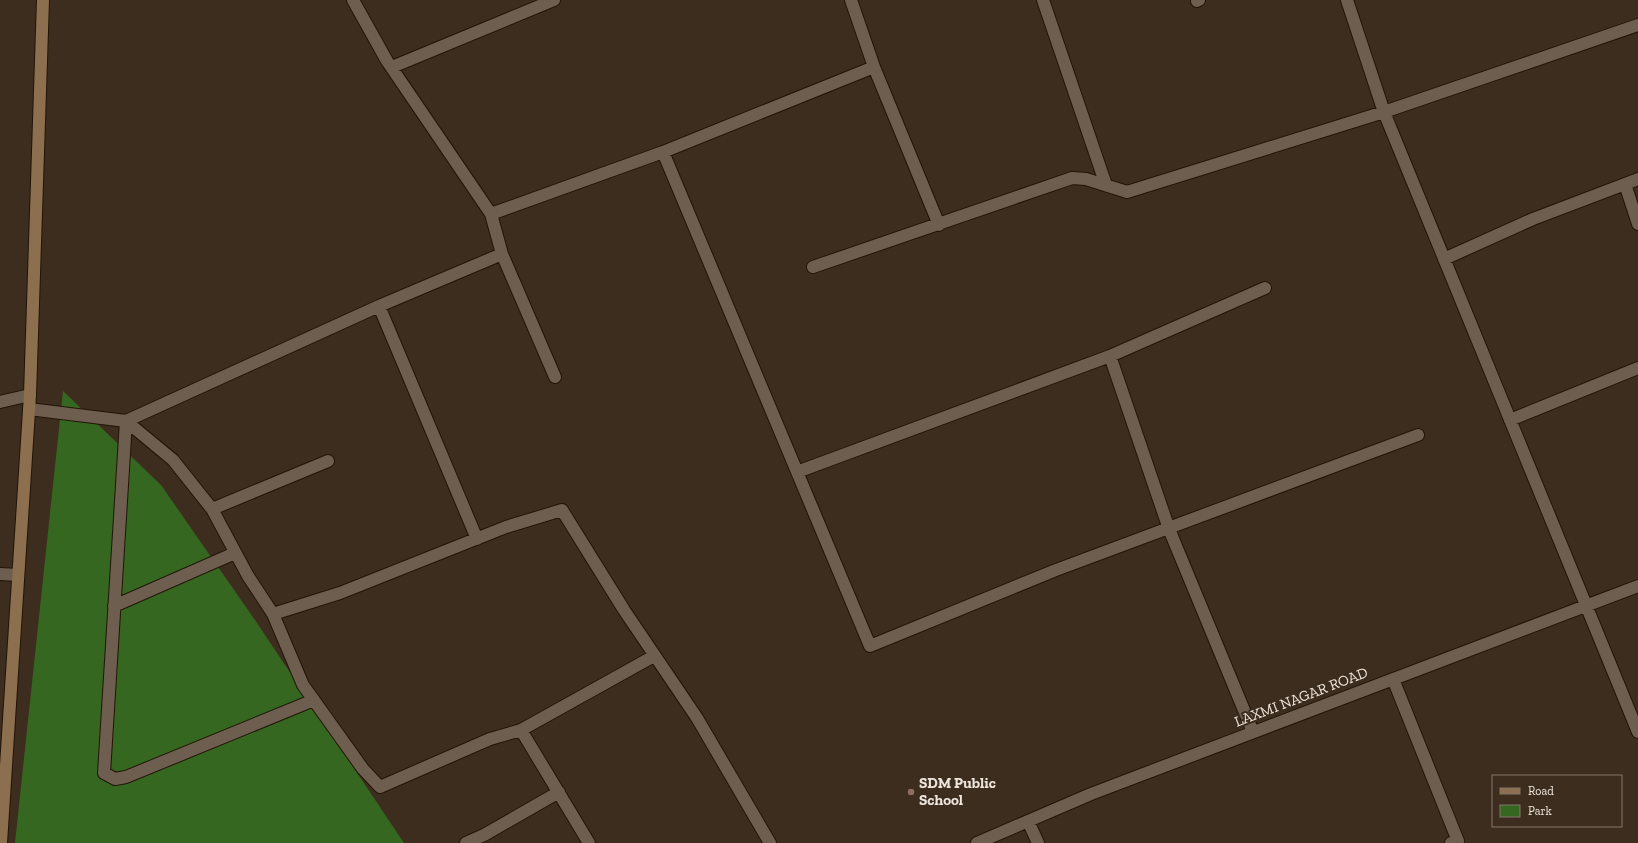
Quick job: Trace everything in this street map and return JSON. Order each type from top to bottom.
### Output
[{"type":"street","points":[[1,843],[3,752],[18,575],[30,395],[43,0]]},
{"type":"street","points":[[353,0],[392,67],[491,214],[502,254],[555,377]]},
{"type":"street","points":[[392,67],[554,0]]},
{"type":"street","points":[[852,0],[874,66],[939,225]]},
{"type":"street","points":[[1043,0],[1106,185]]},
{"type":"street","points":[[1347,0],[1384,112],[1638,732]]},
{"type":"street","points":[[813,267],[939,225],[1072,178],[1086,179],[1127,192],[1384,112],[1638,25]]},
{"type":"street","points":[[491,214],[663,152],[874,66]]},
{"type":"street","points":[[663,152],[870,646],[1056,570],[1418,435]]},
{"type":"street","points":[[1444,259],[1533,219],[1638,179]]},
{"type":"street","points":[[1625,184],[1638,224]]},
{"type":"street","points":[[29,409],[126,421],[379,306],[502,254]]},
{"type":"street","points":[[797,472],[1110,356],[1265,288]]},
{"type":"street","points":[[379,306],[477,539]]},
{"type":"street","points":[[1110,356],[1169,529],[1253,732]]},
{"type":"street","points":[[1510,420],[1638,368]]},
{"type":"street","points":[[0,402],[30,395]]},
{"type":"street","points":[[126,421],[173,460],[212,509],[248,576],[273,614],[303,685],[363,769],[380,787],[490,739],[521,730],[654,656]]},
{"type":"street","points":[[126,421],[104,773],[115,779],[126,777],[314,700]]},
{"type":"street","points":[[212,509],[328,461]]},
{"type":"street","points":[[273,614],[340,593],[506,527],[562,510],[624,610],[697,718],[770,843]]},
{"type":"street","points":[[114,606],[236,553]]},
{"type":"street","points":[[0,574],[18,575]]},
{"type":"street","name":"LAXMI NAGAR ROAD","points":[[976,843],[1091,794],[1638,586]]},
{"type":"street","points":[[1393,679],[1458,841],[1451,843]]},
{"type":"street","points":[[521,730],[590,843]]},
{"type":"street","points":[[466,843],[484,835],[559,792]]},
{"type":"street","points":[[1028,821],[1038,843]]},
{"type":"green space","points":[[63,391],[161,485],[257,623],[404,843],[15,843]]},
{"type":"place","name":"SDM Public School","points":[[911,792]]}]
